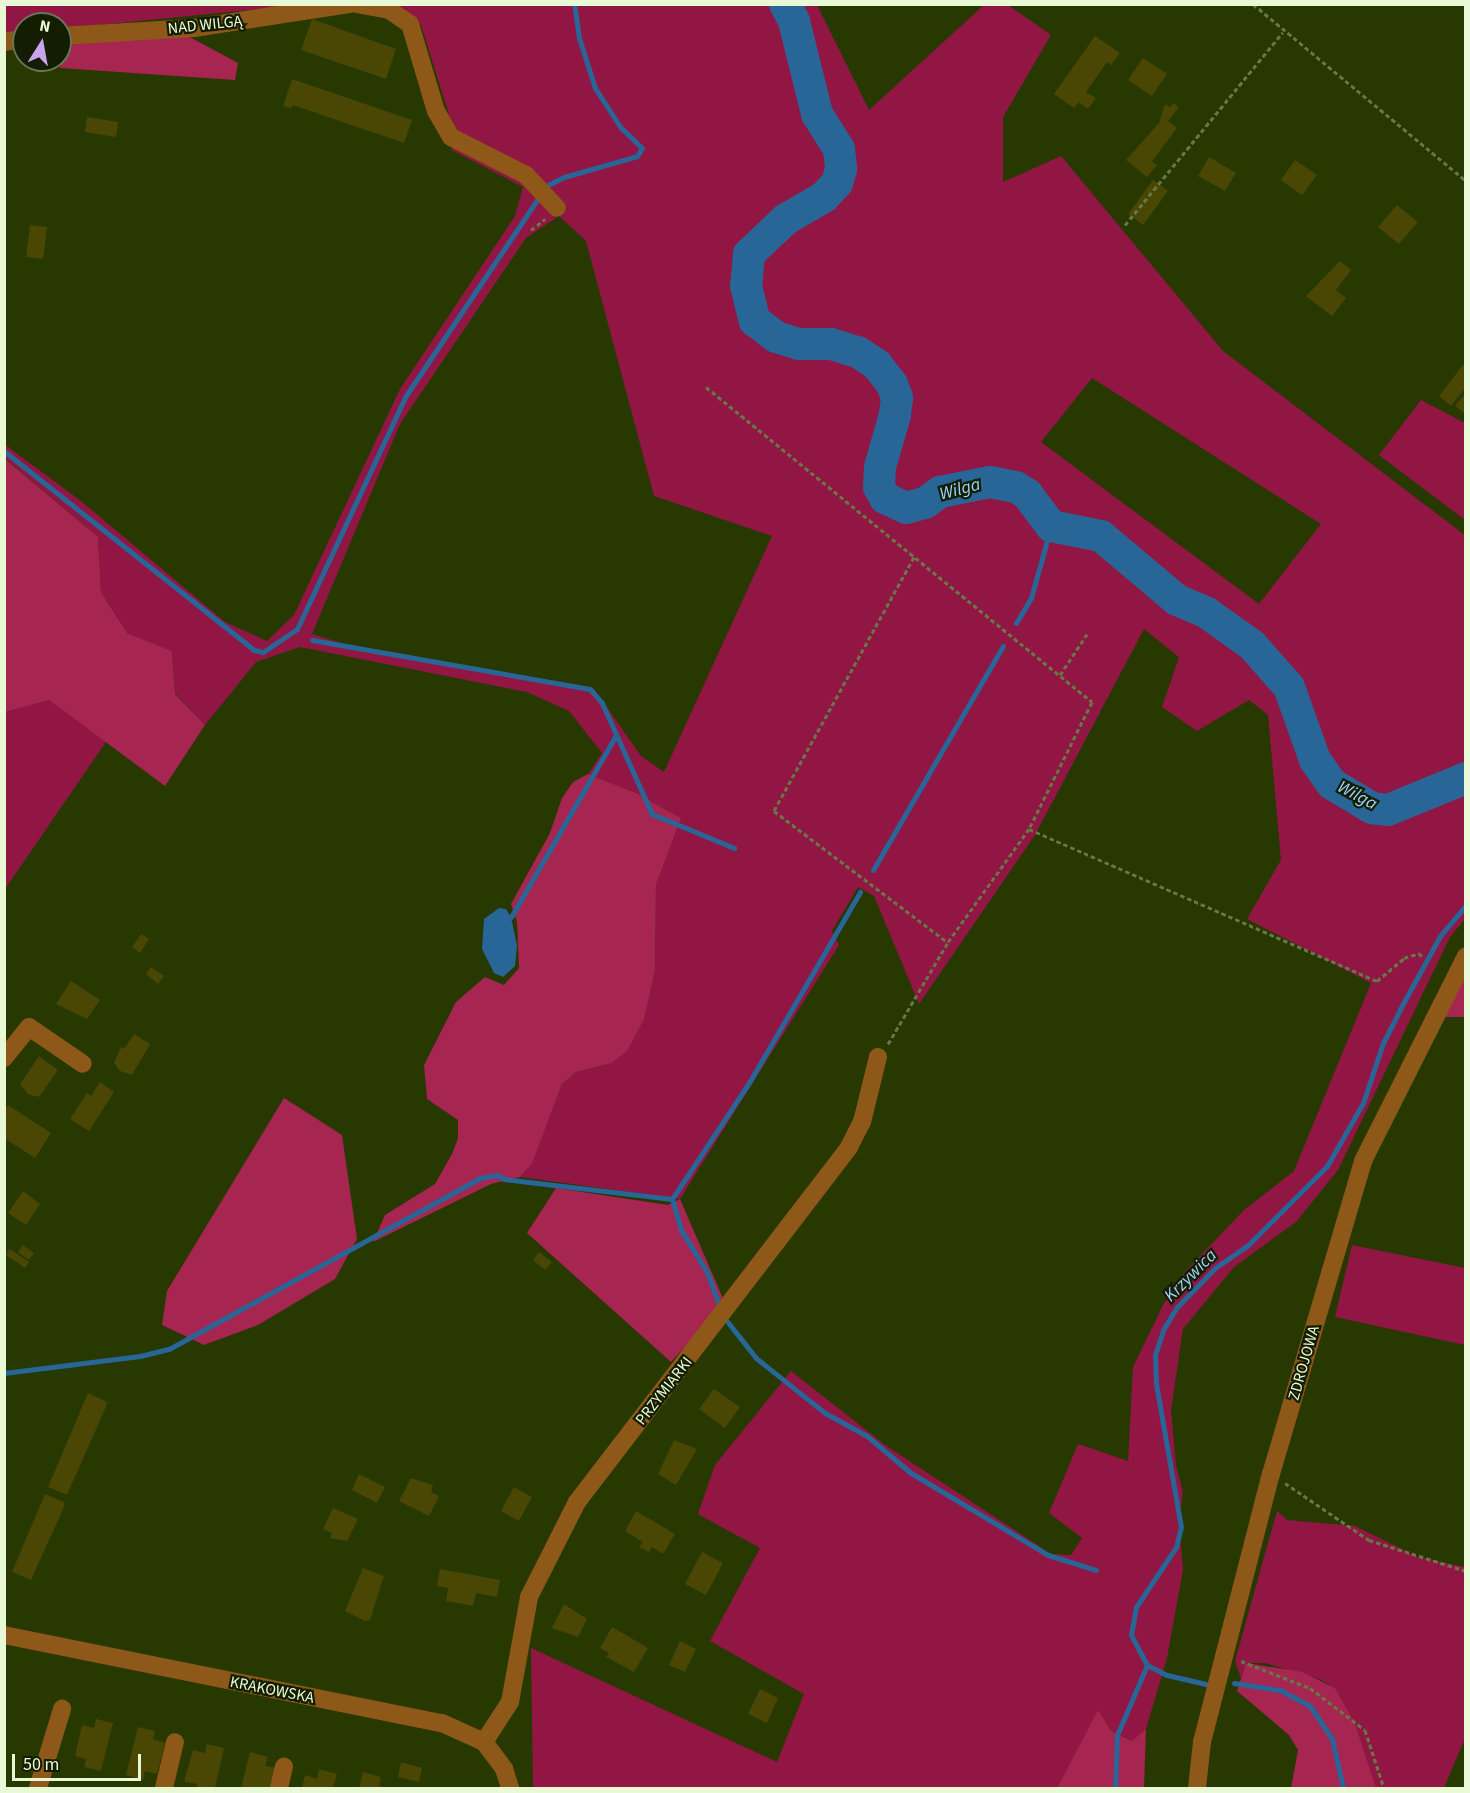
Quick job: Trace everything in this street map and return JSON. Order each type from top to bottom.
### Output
[{"type":"street","name":"NAD WILGĄ","points":[[72,35],[194,28],[349,4]]},
{"type":"street","points":[[356,4],[389,10],[410,24],[436,111],[451,137],[526,175],[558,208]]},
{"type":"street","name":"ZDROJOWA","points":[[1197,1788],[1202,1742],[1271,1474],[1363,1161],[1466,956]]},
{"type":"street","points":[[4,1058],[29,1027],[83,1064]]},
{"type":"street","name":"PRZYMIARKI","points":[[484,1742],[510,1702],[529,1597],[577,1502],[849,1147],[862,1122],[878,1057]]},
{"type":"street","name":"KRAKOWSKA","points":[[4,1635],[442,1723],[484,1742],[504,1769],[510,1788]]},
{"type":"street","points":[[38,1788],[62,1709]]},
{"type":"street","points":[[164,1788],[176,1742]]},
{"type":"street","points":[[279,1788],[284,1767]]},
{"type":"path","points":[[1253,4],[1283,32],[1466,181]]},
{"type":"path","points":[[1125,225],[1283,32]]},
{"type":"path","points":[[706,387],[1092,702],[1029,829],[948,942],[900,1026],[878,1057]]},
{"type":"path","points":[[914,556],[774,811],[948,942]]},
{"type":"path","points":[[1060,676],[1087,634]]},
{"type":"path","points":[[1029,829],[1377,981],[1404,958],[1419,953],[1423,958]]},
{"type":"path","points":[[1271,1474],[1370,1540],[1466,1571]]},
{"type":"path","points":[[1226,1654],[1310,1688],[1365,1730],[1384,1788]]},
{"type":"shaded area","points":[[4,5],[299,5],[72,28],[72,12],[12,12],[12,34],[5,35]]},
{"type":"shaded area","points":[[391,5],[817,5],[869,110],[984,5],[1008,5],[1051,35],[1003,117],[1003,182],[1061,156],[1223,351],[1466,536],[1465,919],[1450,937],[1338,1170],[1296,1222],[1234,1267],[1183,1329],[1171,1410],[1176,1465],[1183,1492],[1179,1517],[1183,1570],[1167,1658],[1146,1729],[1133,1741],[1111,1731],[1098,1711],[1057,1788],[533,1788],[531,1648],[777,1762],[804,1694],[710,1641],[760,1548],[698,1514],[715,1465],[791,1371],[885,1445],[1051,1554],[1071,1555],[1082,1538],[1049,1513],[1078,1444],[1128,1461],[1133,1367],[1163,1305],[1183,1274],[1244,1210],[1294,1171],[1371,983],[1247,919],[1281,860],[1268,715],[1249,700],[1197,731],[1162,707],[1179,657],[1144,629],[1035,835],[919,1004],[874,896],[858,887],[832,931],[839,945],[680,1199],[520,1177],[532,1164],[562,1084],[576,1072],[612,1063],[627,1051],[644,1020],[655,970],[656,885],[681,818],[636,793],[588,774],[602,753],[569,711],[527,692],[300,647],[256,662],[205,725],[175,693],[172,651],[127,633],[101,592],[98,537],[5,458],[4,444],[81,501],[225,622],[267,641],[294,615],[400,389],[515,216],[523,187],[450,149],[466,142],[450,118],[421,25]],"holes":[[[559,216],[586,241],[654,496],[772,536],[664,772],[641,756],[594,689],[351,646],[312,634],[400,424],[526,238]],[[1092,378],[1321,524],[1259,604],[1041,442]]]},
{"type":"shaded area","points":[[186,35],[238,63],[235,80],[72,69],[72,42]]},
{"type":"shaded area","points":[[1421,400],[1465,423],[1465,520],[1379,455]]},
{"type":"shaded area","points":[[4,458],[98,537],[101,592],[127,633],[172,651],[175,694],[205,725],[165,786],[49,700],[5,712]]},
{"type":"shaded area","points":[[49,700],[106,742],[5,889],[5,712]]},
{"type":"shaded area","points":[[588,774],[636,793],[681,818],[656,885],[655,970],[644,1020],[627,1051],[612,1063],[576,1072],[562,1084],[532,1164],[520,1177],[491,1184],[373,1242],[385,1215],[435,1184],[452,1154],[458,1138],[458,1120],[427,1099],[424,1065],[456,1002],[485,977],[504,985],[519,968],[517,922],[511,904],[550,833],[562,798],[573,782]]},
{"type":"shaded area","points":[[1465,977],[1465,1017],[1445,1017]]},
{"type":"shaded area","points":[[284,1098],[342,1135],[357,1239],[335,1279],[258,1325],[204,1345],[162,1325],[167,1291]]},
{"type":"shaded area","points":[[556,1188],[668,1205],[680,1199],[725,1303],[671,1362],[527,1233]]},
{"type":"shaded area","points":[[1352,1245],[1465,1268],[1465,1345],[1335,1317]]},
{"type":"shaded area","points":[[1277,1511],[1287,1520],[1355,1526],[1418,1557],[1465,1567],[1465,1738],[1444,1788],[1376,1788],[1355,1723],[1335,1688],[1319,1679],[1265,1663],[1246,1663],[1241,1678],[1235,1661]]},
{"type":"shaded area","points":[[1246,1663],[1302,1672],[1335,1688],[1355,1723],[1376,1788],[1291,1788],[1298,1750],[1289,1735],[1237,1691]]},
{"type":"shaded area","points":[[1098,1710],[1111,1731],[1132,1741],[1146,1729],[1144,1788],[1057,1788]]},
{"type":"water","points":[[499,908],[506,909],[511,917],[517,945],[515,966],[503,977],[494,973],[482,949],[484,919]]},
{"type":"building","points":[[312,19],[396,49],[386,79],[301,50]]},
{"type":"building","points":[[1095,36],[1120,53],[1111,65],[1107,62],[1086,92],[1096,98],[1088,109],[1079,102],[1074,108],[1054,94]]},
{"type":"building","points":[[1143,58],[1167,74],[1152,96],[1128,80]]},
{"type":"building","points":[[292,79],[412,120],[404,143],[293,105],[292,108],[283,106]]},
{"type":"building","points":[[1173,103],[1179,107],[1168,121],[1177,128],[1152,161],[1157,165],[1147,177],[1126,160],[1159,123],[1165,104],[1170,107]]},
{"type":"building","points":[[87,117],[118,122],[116,137],[85,132]]},
{"type":"building","points":[[1209,157],[1236,173],[1225,191],[1198,176]]},
{"type":"building","points":[[1295,160],[1317,175],[1302,195],[1281,180]]},
{"type":"building","points":[[1153,180],[1168,191],[1143,225],[1128,214]]},
{"type":"building","points":[[1397,205],[1418,222],[1399,244],[1378,227]]},
{"type":"building","points":[[30,225],[47,227],[43,259],[26,257]]},
{"type":"building","points":[[1340,261],[1351,270],[1336,290],[1346,298],[1332,316],[1306,296]]},
{"type":"building","points":[[1466,361],[1466,387],[1451,406],[1439,396]]},
{"type":"building","points":[[1466,393],[1466,414],[1455,406]]},
{"type":"building","points":[[141,934],[149,939],[140,953],[132,947]]},
{"type":"building","points":[[151,967],[164,976],[158,984],[146,974]]},
{"type":"building","points":[[71,981],[100,1000],[87,1019],[56,1004]]},
{"type":"building","points":[[134,1034],[150,1044],[132,1075],[120,1071],[114,1063],[121,1047],[124,1049]]},
{"type":"building","points":[[39,1056],[58,1070],[39,1097],[28,1094],[20,1084]]},
{"type":"building","points":[[100,1082],[114,1092],[89,1131],[70,1119],[87,1093],[91,1096]]},
{"type":"building","points":[[8,1105],[51,1133],[35,1158],[4,1138],[4,1111]]},
{"type":"building","points":[[23,1191],[40,1204],[26,1225],[8,1213]]},
{"type":"building","points":[[23,1245],[34,1253],[29,1260],[18,1252]]},
{"type":"building","points":[[10,1249],[29,1262],[25,1268],[6,1255]]},
{"type":"building","points":[[539,1252],[552,1262],[545,1270],[533,1260]]},
{"type":"building","points":[[714,1389],[740,1407],[725,1428],[699,1409]]},
{"type":"building","points":[[88,1393],[107,1402],[106,1407],[67,1495],[48,1487]]},
{"type":"building","points":[[674,1440],[697,1449],[676,1485],[658,1474]]},
{"type":"building","points":[[359,1474],[385,1487],[377,1503],[352,1490]]},
{"type":"building","points":[[411,1478],[433,1485],[431,1492],[439,1496],[429,1516],[399,1501]]},
{"type":"building","points":[[514,1487],[532,1497],[519,1521],[501,1511]]},
{"type":"building","points":[[45,1494],[64,1502],[64,1507],[31,1580],[12,1572]]},
{"type":"building","points":[[333,1508],[358,1519],[347,1541],[330,1538],[332,1533],[323,1529]]},
{"type":"building","points":[[636,1511],[675,1534],[663,1554],[652,1547],[649,1552],[639,1547],[643,1542],[625,1531]]},
{"type":"building","points":[[702,1552],[723,1563],[706,1595],[685,1584]]},
{"type":"building","points":[[363,1568],[384,1576],[370,1620],[365,1621],[345,1611]]},
{"type":"building","points":[[440,1569],[500,1580],[497,1597],[476,1593],[473,1606],[446,1601],[448,1588],[437,1586]]},
{"type":"building","points":[[564,1604],[587,1619],[578,1637],[552,1628]]},
{"type":"building","points":[[612,1627],[648,1648],[634,1672],[606,1657],[609,1653],[600,1648]]},
{"type":"building","points":[[680,1641],[696,1649],[685,1672],[669,1665]]},
{"type":"building","points":[[760,1689],[778,1698],[767,1723],[748,1714]]},
{"type":"building","points":[[96,1719],[113,1723],[101,1771],[84,1767],[86,1759],[75,1756],[82,1725],[94,1728]]},
{"type":"building","points":[[138,1727],[155,1731],[153,1739],[165,1743],[157,1774],[145,1771],[143,1780],[126,1775]]},
{"type":"building","points":[[207,1744],[224,1748],[215,1788],[196,1788],[197,1784],[185,1782],[185,1778],[193,1750],[205,1753]]},
{"type":"building","points":[[250,1752],[268,1757],[265,1766],[278,1768],[272,1788],[241,1788]]},
{"type":"building","points":[[401,1762],[422,1768],[419,1782],[398,1777]]},
{"type":"building","points":[[319,1769],[337,1774],[333,1788],[302,1788],[305,1775],[317,1779]]},
{"type":"building","points":[[363,1772],[381,1777],[379,1786],[387,1788],[359,1788]]},
{"type":"waterway","points":[[4,451],[254,650],[263,652],[297,629],[405,397],[546,186],[564,177],[637,156],[642,148],[621,128],[595,88],[579,38],[574,4]]},
{"type":"waterway","name":"Wilga","points":[[785,4],[794,21],[817,114],[839,149],[841,169],[837,183],[824,197],[786,219],[749,254],[746,286],[755,321],[776,337],[799,344],[831,344],[858,352],[877,365],[892,384],[897,398],[895,415],[880,467],[879,487],[885,498],[906,508],[925,503],[940,492],[990,482],[1016,487],[1027,494],[1051,526],[1101,536],[1177,600],[1207,613],[1252,645],[1289,687],[1315,760],[1332,784],[1372,808],[1388,810],[1466,778]]},
{"type":"waterway","points":[[1016,623],[1031,598],[1051,526]]},
{"type":"waterway","points":[[312,640],[590,689],[602,703],[652,814],[734,848]]},
{"type":"waterway","points":[[873,870],[1003,646]]},
{"type":"waterway","points":[[511,917],[616,735]]},
{"type":"waterway","name":"Krzywica","points":[[1455,783],[1466,790]]},
{"type":"waterway","points":[[719,1305],[708,1274],[681,1230],[672,1199],[750,1081],[860,892]]},
{"type":"waterway","name":"Krzywica","points":[[1147,1665],[1131,1635],[1136,1607],[1176,1547],[1181,1527],[1156,1384],[1155,1355],[1163,1330],[1177,1307],[1215,1268],[1248,1245],[1327,1166],[1363,1103],[1383,1043],[1400,1009],[1440,936],[1466,905]]},
{"type":"waterway","points":[[4,1373],[140,1356],[169,1349],[480,1178],[497,1175],[504,1179],[672,1199]]},
{"type":"waterway","points":[[726,1320],[756,1358],[825,1413],[867,1436],[911,1473],[1048,1555],[1096,1570]]},
{"type":"waterway","points":[[1147,1665],[1167,1675],[1206,1684]]},
{"type":"waterway","name":"Krzywica","points":[[1115,1788],[1117,1735],[1147,1665]]},
{"type":"waterway","points":[[1234,1683],[1280,1690],[1310,1706],[1332,1739],[1343,1788]]}]
